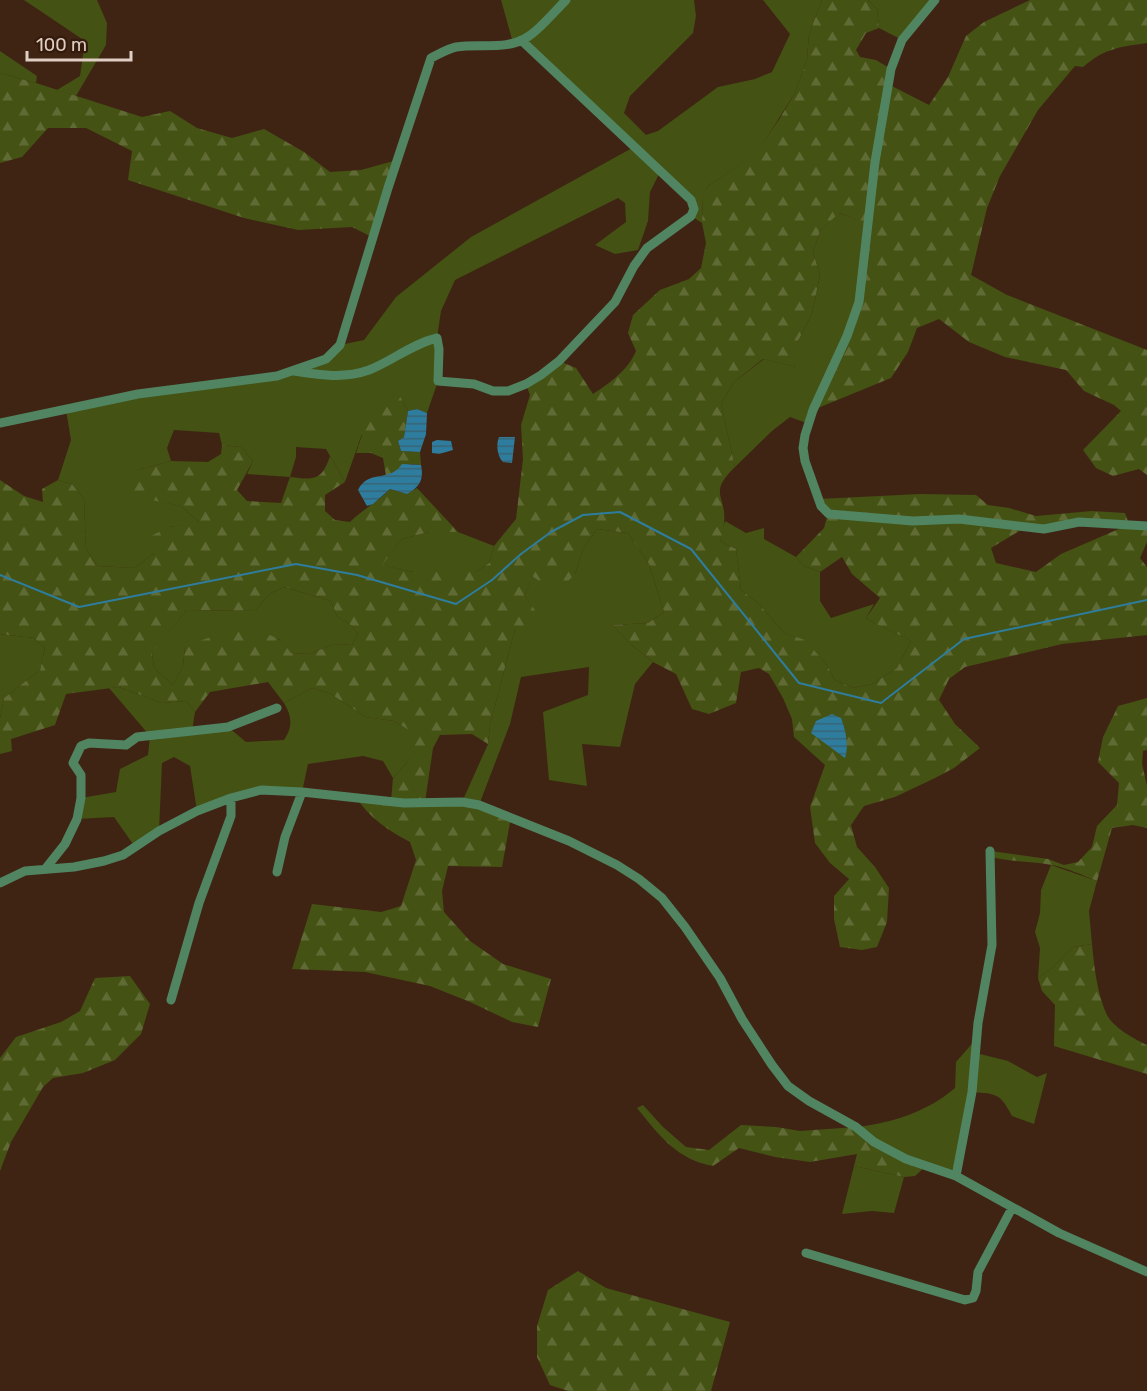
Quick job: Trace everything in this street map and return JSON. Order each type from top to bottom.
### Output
[{"type":"street","points":[[0,423],[138,394],[277,376],[326,359],[340,345],[387,188],[431,58],[448,49],[497,46],[521,40],[530,36],[566,0]]},
{"type":"street","points":[[935,0],[902,40],[891,69],[870,202],[859,302],[847,336],[813,410],[802,448],[821,506],[828,514],[913,521],[959,519],[1044,529],[1079,522],[1147,526]]},
{"type":"street","points":[[293,371],[344,376],[369,370],[424,342],[437,338],[438,381],[474,384],[493,391],[508,391],[541,375],[559,360],[615,302],[634,266],[647,248],[691,216],[694,209],[691,200],[521,40]]},
{"type":"street","points":[[46,868],[65,844],[77,819],[81,798],[81,775],[73,763],[81,746],[88,743],[126,746],[137,737],[228,727],[277,708]]},
{"type":"street","points":[[0,883],[25,871],[74,867],[123,855],[159,831],[197,810],[261,790],[404,803],[462,802],[479,805],[568,841],[617,865],[662,898],[720,978],[742,1019],[766,1056],[788,1086],[809,1101],[856,1127],[874,1142],[906,1159],[956,1176],[1059,1233],[1147,1272]]},
{"type":"street","points":[[277,872],[285,837],[302,792]]},
{"type":"street","points":[[171,1000],[199,903],[231,816],[231,798]]},
{"type":"street","points":[[956,1176],[972,1092],[978,1023],[992,945],[990,851]]},
{"type":"street","points":[[806,1253],[965,1300],[973,1298],[978,1272],[1012,1208]]},
{"type":"green space","points":[[24,0],[97,0],[107,23],[106,45],[76,96],[57,90],[80,76],[85,41]]},
{"type":"green space","points":[[501,0],[694,0],[696,16],[693,33],[630,96],[624,113],[646,135],[658,131],[718,87],[755,79],[772,72],[790,34],[763,0],[822,0],[809,34],[807,59],[795,93],[757,153],[708,186],[703,197],[702,223],[691,216],[694,209],[660,172],[650,192],[648,221],[638,250],[615,254],[595,245],[626,222],[625,203],[618,198],[455,280],[441,311],[437,338],[438,381],[427,413],[417,409],[408,411],[400,396],[362,434],[345,482],[326,449],[296,447],[296,457],[290,477],[247,474],[253,461],[241,447],[222,445],[219,433],[174,430],[167,448],[171,461],[138,470],[127,494],[181,506],[200,523],[169,527],[155,553],[134,568],[97,566],[86,549],[84,499],[72,484],[58,480],[71,440],[66,410],[277,376],[326,359],[340,345],[364,340],[396,297],[471,237],[634,147],[521,40],[513,43]]},
{"type":"green space","points":[[822,0],[868,0],[877,9],[879,28],[866,33],[856,50],[860,57],[876,60],[891,69],[888,84],[929,105],[948,77],[966,36],[984,22],[1030,0],[1147,0],[1147,43],[1113,49],[1083,67],[1075,66],[1038,110],[1000,176],[987,208],[971,275],[1007,295],[1147,350],[1147,475],[1139,469],[1113,476],[1096,468],[1083,450],[1121,411],[1114,405],[1084,391],[1066,370],[1005,357],[969,342],[939,319],[917,328],[908,352],[891,378],[813,410],[859,302],[867,223],[839,213],[820,231],[813,252],[820,275],[812,314],[797,343],[797,367],[763,359],[734,382],[721,404],[735,467],[720,489],[724,528],[720,541],[736,549],[741,590],[759,604],[784,633],[805,640],[827,665],[835,680],[853,688],[872,684],[897,668],[911,641],[866,618],[880,598],[852,574],[842,557],[820,572],[804,566],[796,557],[824,528],[828,514],[819,499],[920,494],[976,495],[988,505],[1036,516],[1092,511],[1125,513],[1129,524],[1147,526],[1147,542],[1140,558],[1147,567],[1147,635],[1062,644],[965,667],[949,679],[939,700],[955,724],[980,748],[954,768],[935,778],[895,797],[864,806],[851,825],[857,847],[875,867],[889,888],[887,922],[877,947],[862,950],[840,947],[834,919],[834,896],[849,879],[830,863],[815,843],[810,807],[825,765],[794,737],[792,719],[769,674],[759,668],[741,672],[736,703],[709,714],[692,709],[676,674],[653,662],[612,625],[648,623],[664,612],[649,564],[628,533],[597,529],[583,549],[575,574],[562,587],[545,585],[532,576],[525,596],[537,613],[534,621],[515,629],[490,725],[488,744],[472,734],[440,735],[433,748],[425,802],[462,802],[511,817],[502,867],[448,866],[442,891],[444,912],[470,941],[503,964],[551,979],[538,1027],[512,1022],[430,986],[365,972],[292,969],[312,904],[381,912],[401,906],[416,860],[410,842],[380,823],[356,797],[391,801],[393,778],[410,759],[410,731],[394,721],[366,717],[329,693],[312,688],[284,703],[268,682],[210,692],[195,712],[186,701],[162,703],[119,687],[66,694],[55,725],[11,739],[12,751],[0,754],[0,718],[4,698],[40,670],[45,648],[34,638],[0,634],[0,480],[24,496],[43,502],[42,489],[58,480],[72,484],[84,499],[86,549],[97,566],[134,568],[155,553],[151,536],[169,527],[199,522],[181,506],[127,495],[125,480],[138,470],[171,461],[208,462],[221,454],[222,445],[241,447],[253,461],[237,490],[247,501],[281,503],[290,477],[316,477],[324,470],[330,456],[345,482],[325,495],[325,511],[335,520],[350,522],[390,489],[407,494],[417,488],[458,532],[429,532],[402,539],[382,565],[413,572],[476,572],[489,563],[494,546],[516,519],[523,459],[521,425],[530,395],[526,384],[559,361],[576,368],[593,394],[612,381],[629,364],[636,351],[628,333],[633,315],[660,290],[689,279],[701,268],[706,243],[702,223],[703,196],[708,186],[756,153],[780,118],[795,93],[807,59],[809,34]],"holes":[[[1128,525],[1061,554],[1036,572],[996,563],[991,548],[1026,527]],[[284,587],[331,601],[337,616],[352,626],[358,634],[352,645],[333,644],[310,654],[291,653],[282,641],[267,634],[255,631],[231,632],[185,647],[183,666],[173,685],[154,668],[152,652],[187,610],[255,611],[269,594]]]},
{"type":"green space","points":[[868,0],[935,0],[902,40],[879,28],[877,9]]},
{"type":"green space","points":[[0,51],[37,76],[36,83],[0,73]]},
{"type":"green space","points":[[0,73],[142,117],[170,111],[197,128],[232,138],[264,129],[304,152],[330,172],[361,170],[397,160],[372,237],[352,227],[298,230],[244,218],[128,180],[132,151],[86,128],[48,128],[22,157],[0,163]]},
{"type":"green space","points":[[838,213],[867,222],[859,302],[809,424],[790,417],[735,467],[721,404],[734,382],[764,359],[797,367],[797,343],[812,314],[820,275],[813,252],[820,231]]},
{"type":"green space","points":[[400,396],[408,411],[404,437],[398,441],[401,451],[420,452],[421,465],[410,464],[386,476],[383,458],[371,453],[356,453],[362,435],[360,423],[384,397]]},
{"type":"green space","points":[[725,521],[746,533],[764,528],[764,539],[796,557],[804,566],[820,572],[820,601],[831,618],[874,604],[866,618],[911,641],[897,668],[872,684],[853,688],[835,680],[827,665],[805,641],[784,633],[759,604],[741,590],[736,549],[720,541]]},
{"type":"green space","points":[[597,529],[628,533],[649,564],[664,612],[648,623],[612,625],[653,662],[635,684],[620,747],[582,744],[587,786],[549,780],[543,712],[588,695],[589,667],[521,677],[510,724],[479,805],[462,802],[488,744],[490,725],[515,629],[536,613],[525,596],[532,575],[575,574],[583,549]]},
{"type":"green space","points":[[429,532],[458,532],[494,546],[489,563],[476,572],[413,572],[381,565],[402,539]]},
{"type":"green space","points":[[284,587],[331,601],[337,616],[352,626],[358,634],[352,645],[333,644],[310,654],[291,653],[279,639],[185,647],[183,666],[173,685],[154,668],[152,651],[187,610],[255,611],[269,594]]},
{"type":"green space","points":[[0,634],[34,638],[45,648],[40,670],[4,698],[0,718]]},
{"type":"green space","points":[[119,687],[162,703],[186,701],[195,712],[192,731],[228,727],[246,742],[284,740],[289,731],[290,721],[289,712],[284,703],[312,688],[329,693],[366,717],[394,721],[410,731],[410,759],[393,778],[383,761],[363,756],[308,764],[302,792],[261,790],[197,811],[190,766],[174,757],[162,763],[159,831],[135,847],[114,817],[77,819],[81,798],[116,792],[120,769],[148,755],[150,736],[109,688]]},
{"type":"green space","points":[[1147,698],[1147,750],[1143,751],[1142,764],[1147,786],[1147,828],[1133,825],[1112,828],[1097,881],[1052,865],[991,857],[990,851],[1048,859],[1064,865],[1078,862],[1092,847],[1097,826],[1117,805],[1119,783],[1098,762],[1103,737],[1118,706]]},
{"type":"green space","points":[[1051,865],[1097,881],[1089,911],[1092,944],[1073,947],[1038,978],[1040,948],[1035,932],[1040,913],[1041,890]]},
{"type":"green space","points":[[1092,944],[1098,988],[1106,1013],[1118,1028],[1147,1045],[1147,1074],[1054,1046],[1055,1005],[1042,991],[1038,978],[1073,947]]},
{"type":"green space","points":[[130,976],[150,1004],[141,1034],[115,1060],[83,1073],[53,1078],[43,1087],[11,1142],[0,1171],[0,1058],[16,1037],[61,1022],[80,1011],[95,978]]},
{"type":"green space","points":[[977,1038],[976,1053],[1008,1061],[1037,1077],[1047,1073],[1034,1124],[1012,1116],[997,1096],[972,1092],[956,1176],[906,1159],[856,1127],[883,1123],[921,1110],[955,1088],[956,1062]]},
{"type":"green space","points":[[643,1105],[686,1147],[709,1150],[741,1125],[800,1131],[856,1127],[926,1166],[915,1176],[904,1177],[854,1166],[857,1154],[810,1162],[775,1157],[739,1148],[713,1166],[689,1158],[670,1145],[637,1108]]},
{"type":"green space","points":[[854,1166],[904,1177],[894,1213],[872,1211],[842,1214]]},
{"type":"green space","points":[[578,1271],[606,1288],[730,1322],[711,1391],[568,1391],[550,1385],[537,1357],[537,1326],[548,1290]]},
{"type":"water","points":[[417,409],[427,413],[426,434],[420,452],[401,451],[398,441],[404,437],[408,411]]},
{"type":"water","points":[[499,437],[515,437],[512,463],[503,462],[499,457],[497,446]]},
{"type":"water","points":[[451,441],[453,450],[439,454],[432,453],[432,442]]},
{"type":"water","points":[[402,464],[421,465],[422,474],[418,485],[407,494],[390,489],[373,504],[367,506],[358,490],[362,484],[367,480],[397,470]]},
{"type":"water","points":[[832,714],[841,718],[844,728],[847,743],[845,758],[811,733],[816,721]]},
{"type":"waterway","points":[[0,575],[79,607],[296,564],[357,575],[456,604],[492,580],[521,554],[551,532],[583,515],[620,512],[691,549],[799,683],[881,703],[964,639],[1147,600]]}]
